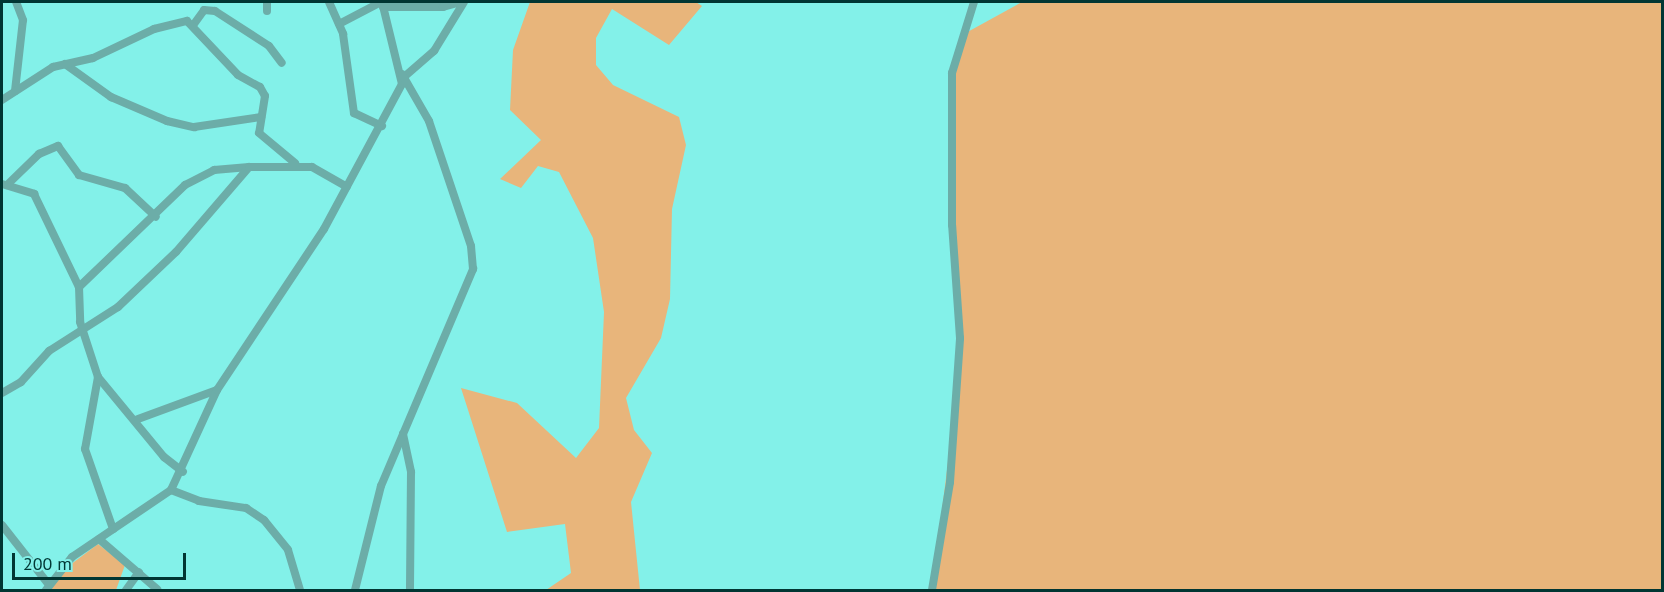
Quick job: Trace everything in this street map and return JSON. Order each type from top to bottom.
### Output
[{"type":"street","points":[[15,91],[23,20],[16,2]]},
{"type":"street","points":[[267,2],[267,11]]},
{"type":"street","points":[[329,2],[339,24],[354,113],[382,126]]},
{"type":"street","points":[[339,24],[382,3],[443,7],[462,2]]},
{"type":"street","points":[[2,525],[47,588],[57,570],[171,490],[183,472],[217,390],[298,272],[398,96],[403,75],[434,51],[462,2]]},
{"type":"street","points":[[932,591],[951,472],[960,338],[952,225],[952,73],[974,2]]},
{"type":"street","points":[[355,591],[381,486],[462,301],[474,255],[429,121],[403,75],[382,3]]},
{"type":"street","points":[[2,100],[65,64],[93,58],[154,29],[194,24],[204,10],[215,11],[268,46],[282,63]]},
{"type":"street","points":[[194,24],[238,75],[263,91],[261,117],[264,142],[297,164],[347,187]]},
{"type":"street","points":[[65,64],[111,97],[167,121],[194,127],[261,117]]},
{"type":"street","points":[[4,185],[39,154],[58,146],[79,175],[125,188],[156,217]]},
{"type":"street","points":[[79,287],[203,174],[249,167],[297,164]]},
{"type":"street","points":[[2,401],[5,393],[49,351],[84,333],[163,265],[249,167]]},
{"type":"street","points":[[4,185],[34,194],[79,287],[84,333],[98,376],[138,419],[164,457],[183,472]]},
{"type":"street","points":[[98,376],[85,448],[113,529]]},
{"type":"street","points":[[138,419],[217,390]]},
{"type":"street","points":[[403,434],[411,472],[410,591]]},
{"type":"street","points":[[171,490],[199,501],[246,508],[264,520],[288,550],[300,591]]},
{"type":"street","points":[[99,539],[157,589]]},
{"type":"street","points":[[126,591],[140,572]]},
{"type":"shaded area","points":[[530,2],[696,2],[702,6],[669,45],[612,9],[596,38],[596,65],[613,85],[679,117],[686,145],[672,209],[670,299],[661,338],[626,398],[634,430],[652,453],[631,502],[640,590],[546,590],[571,573],[565,524],[507,532],[461,388],[517,403],[576,458],[599,428],[604,312],[593,238],[559,172],[538,166],[521,188],[500,179],[541,140],[510,110],[513,50]]},
{"type":"shaded area","points":[[1022,2],[1662,2],[1662,590],[932,590],[957,390],[952,73],[962,35]]},
{"type":"shaded area","points":[[98,544],[125,565],[116,590],[49,590],[58,574]]}]
